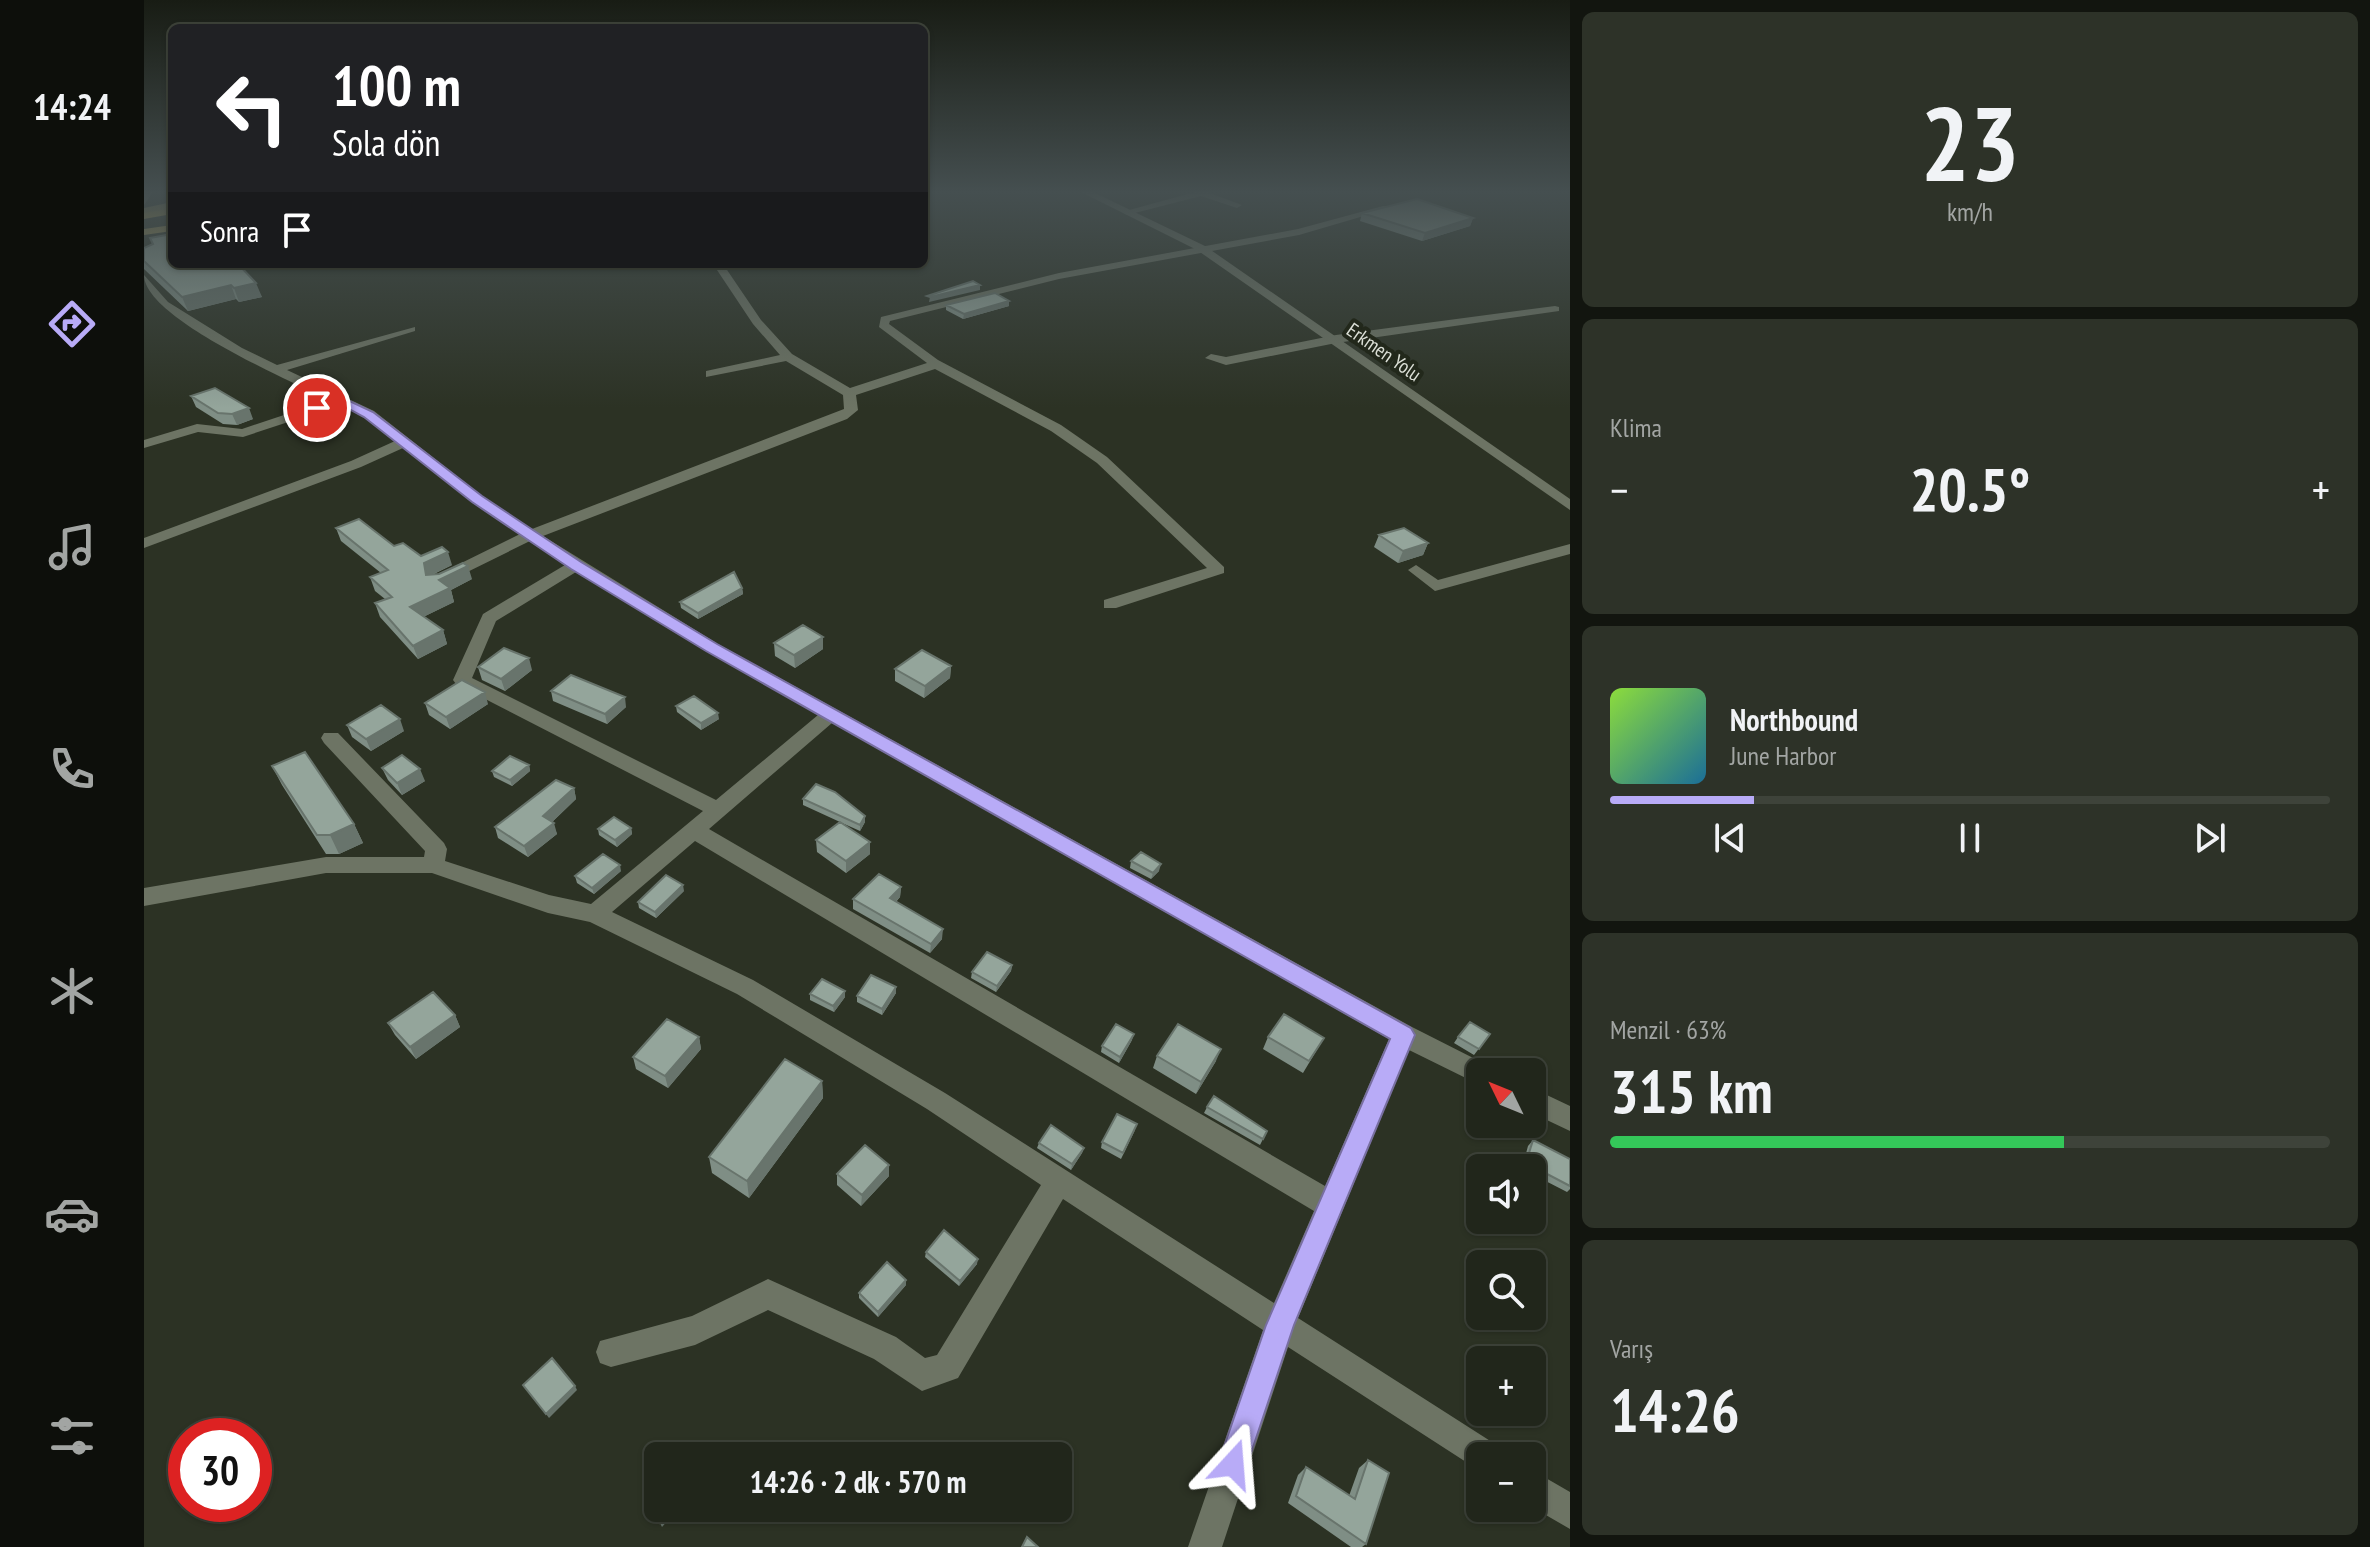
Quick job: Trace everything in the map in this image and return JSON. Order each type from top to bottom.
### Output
[{"type":"street","points":[[1110,604],[1218,570],[1102,460],[1056,428],[934,363],[883,325],[885,319],[1119,264]]},
{"type":"street","name":"Erkmen Yolu","points":[[1225,264],[1336,339],[1570,506]]},
{"type":"street","points":[[721,268],[757,322],[788,357],[849,393],[929,368],[934,363]]},
{"type":"street","points":[[144,278],[164,304],[238,351],[341,400],[407,441],[477,499],[576,565],[712,648],[1403,1035],[1466,1067]]},
{"type":"street","points":[[1211,358],[1226,361],[1336,339],[1555,309]]},
{"type":"street","points":[[277,369],[411,329]]},
{"type":"street","points":[[710,374],[788,357]]},
{"type":"street","points":[[436,582],[531,535],[842,416],[851,410],[849,393]]},
{"type":"street","points":[[144,444],[197,428],[243,433],[341,400]]},
{"type":"street","points":[[144,543],[356,464],[407,441]]},
{"type":"street","points":[[1416,570],[1435,586],[1570,549]]},
{"type":"street","points":[[576,565],[489,618],[462,680],[718,810]]},
{"type":"street","points":[[595,914],[831,714]]},
{"type":"street","points":[[331,738],[436,849],[433,865]]},
{"type":"street","points":[[693,830],[1331,1205]]},
{"type":"street","points":[[144,897],[326,865],[433,865],[548,904],[595,914],[745,987],[936,1101],[1466,1445]]},
{"type":"street","points":[[1205,1547],[1280,1325],[1403,1035]]},
{"type":"street","points":[[1546,1107],[1570,1119]]},
{"type":"street","points":[[611,1352],[695,1330],[768,1294],[802,1307],[885,1348],[922,1375],[947,1367],[1059,1181]]},
{"type":"street","points":[[1546,1493],[1569,1504]]},
{"type":"building","points":[[147,264],[168,264],[168,268],[242,268],[256,283],[234,288],[231,285],[182,297]]},
{"type":"building","points":[[973,281],[980,285],[927,296]]},
{"type":"building","points":[[995,293],[1009,301],[964,314],[946,305]]},
{"type":"building","points":[[215,388],[249,408],[232,414],[218,413],[191,396]]},
{"type":"building","points":[[359,519],[394,546],[403,543],[421,556],[442,547],[448,552],[424,563],[426,575],[439,574],[463,563],[468,566],[439,580],[450,588],[410,607],[443,630],[413,646],[375,603],[392,597],[370,577],[388,570],[336,528]]},
{"type":"building","points":[[1404,528],[1428,543],[1403,551],[1379,535]]},
{"type":"building","points":[[734,572],[742,588],[698,613],[680,602]]},
{"type":"building","points":[[803,625],[823,637],[794,655],[774,643]]},
{"type":"building","points":[[504,648],[529,658],[501,679],[478,667]]},
{"type":"building","points":[[922,650],[951,666],[925,686],[895,669]]},
{"type":"building","points":[[571,675],[625,697],[605,714],[551,691]]},
{"type":"building","points":[[462,680],[485,692],[446,717],[425,703]]},
{"type":"building","points":[[694,696],[718,713],[701,723],[676,706]]},
{"type":"building","points":[[381,705],[400,719],[366,739],[347,725]]},
{"type":"building","points":[[305,752],[354,824],[330,835],[317,835],[272,766]]},
{"type":"building","points":[[402,755],[420,769],[397,783],[382,768]]},
{"type":"building","points":[[510,756],[529,765],[510,780],[492,771]]},
{"type":"building","points":[[556,780],[574,788],[543,816],[554,823],[524,846],[495,827]]},
{"type":"building","points":[[816,784],[835,792],[865,816],[860,825],[803,799]]},
{"type":"building","points":[[614,817],[631,828],[615,840],[598,829]]},
{"type":"building","points":[[840,822],[870,842],[846,861],[816,840]]},
{"type":"building","points":[[1141,852],[1161,864],[1153,873],[1131,861]]},
{"type":"building","points":[[603,854],[620,865],[592,888],[575,876]]},
{"type":"building","points":[[879,874],[901,887],[890,898],[943,929],[931,944],[853,899]]},
{"type":"building","points":[[666,875],[683,885],[655,912],[638,902]]},
{"type":"building","points":[[987,952],[1012,965],[997,986],[972,972]]},
{"type":"building","points":[[871,975],[896,987],[882,1009],[857,996]]},
{"type":"building","points":[[822,979],[845,991],[833,1006],[810,994]]},
{"type":"building","points":[[433,992],[455,1015],[410,1047],[388,1023]]},
{"type":"building","points":[[1284,1014],[1324,1038],[1309,1061],[1268,1037]]},
{"type":"building","points":[[667,1019],[699,1037],[665,1076],[633,1057]]},
{"type":"building","points":[[1470,1022],[1490,1034],[1479,1049],[1458,1037]]},
{"type":"building","points":[[1116,1024],[1134,1034],[1120,1057],[1102,1046]]},
{"type":"building","points":[[1178,1024],[1221,1049],[1201,1082],[1157,1056]]},
{"type":"building","points":[[785,1059],[822,1081],[747,1181],[709,1157]]},
{"type":"building","points":[[1214,1096],[1267,1131],[1263,1139],[1207,1107]]},
{"type":"building","points":[[1117,1114],[1137,1124],[1123,1153],[1102,1142]]},
{"type":"building","points":[[1051,1125],[1084,1148],[1072,1164],[1039,1143]]},
{"type":"building","points":[[1533,1140],[1570,1159],[1570,1186],[1546,1173],[1546,1154],[1529,1154]]},
{"type":"building","points":[[865,1145],[889,1165],[862,1195],[837,1174]]},
{"type":"building","points":[[944,1230],[978,1259],[960,1281],[926,1252]]},
{"type":"building","points":[[887,1262],[906,1280],[878,1312],[859,1293]]},
{"type":"building","points":[[552,1358],[575,1386],[546,1414],[523,1385]]},
{"type":"building","points":[[1368,1460],[1389,1473],[1366,1544],[1296,1496],[1306,1467],[1355,1499]]},
{"type":"building","points":[[1027,1537],[1038,1547],[1022,1547]]},
{"type":"route","points":[[317,408],[341,400],[369,414],[477,499],[576,565],[712,648],[1403,1035],[1280,1325],[1233,1464]]}]
